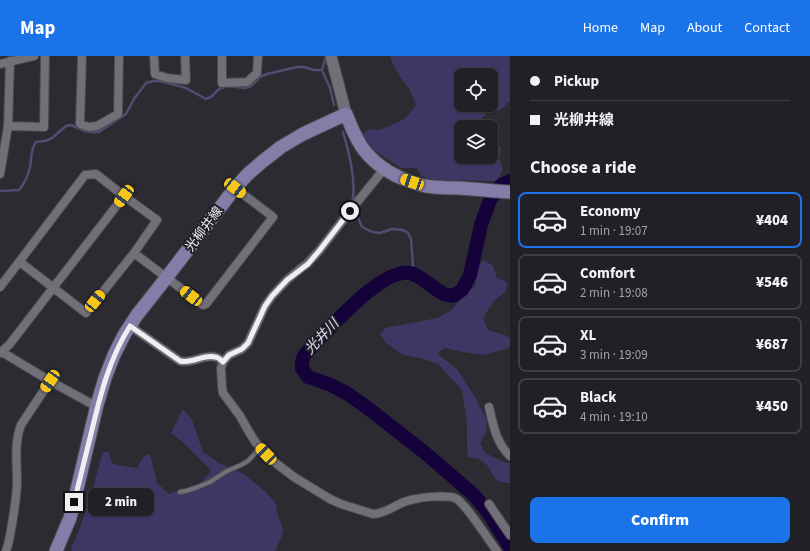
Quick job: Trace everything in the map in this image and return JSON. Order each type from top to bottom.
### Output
[{"type":"main road","points":[[331,56],[346,114],[352,130],[363,149],[384,169],[422,185],[500,191]]},
{"type":"main road","name":"光柳井線","points":[[56,551],[70,518],[105,378],[124,335],[137,315],[235,188],[263,161],[281,147],[303,134],[346,114]]},
{"type":"street","points":[[0,64],[34,56]]},
{"type":"street","points":[[8,126],[44,127],[45,56]]},
{"type":"street","points":[[82,56],[80,124],[89,127],[97,126],[118,114],[119,56]]},
{"type":"street","points":[[154,56],[154,74],[167,78],[186,80],[185,56]]},
{"type":"street","points":[[222,56],[222,83],[247,82],[257,73],[258,56]]},
{"type":"street","points":[[0,174],[8,126],[10,61]]},
{"type":"street","points":[[384,169],[308,264],[287,280],[272,296],[265,306],[248,343],[242,349],[229,355],[223,362],[221,368],[223,393],[240,416],[260,448],[273,461],[294,477],[330,499],[341,504],[373,514],[378,514],[415,499],[456,498],[471,514],[497,551]]},
{"type":"street","points":[[0,287],[85,175],[96,174],[157,220],[134,253],[86,313],[20,262]]},
{"type":"street","points":[[134,253],[203,305],[206,304],[273,217],[235,188]]},
{"type":"street","points":[[98,405],[90,403],[1,352],[9,345],[124,196]]},
{"type":"street","points":[[130,326],[180,361],[192,361],[214,356],[223,362]]},
{"type":"street","points":[[6,551],[16,501],[16,446],[18,433],[21,425],[50,381]]},
{"type":"street","points":[[489,407],[500,444],[510,456]]},
{"type":"street","points":[[489,504],[510,535]]},
{"type":"lane","points":[[180,492],[198,488],[227,471],[241,465],[248,461],[260,448]]},
{"type":"shaded area","points":[[391,56],[510,56],[510,101],[500,110],[498,110],[498,68],[454,68],[454,112],[488,112],[479,120],[454,120],[454,164],[498,164],[498,144],[501,148],[499,158],[503,170],[496,181],[437,180],[422,177],[417,168],[401,168],[374,150],[362,134],[371,129],[380,130],[405,119],[416,105],[410,90],[400,77],[391,60]]},
{"type":"shaded area","points":[[484,260],[493,266],[497,278],[507,282],[506,291],[494,301],[483,318],[488,330],[510,338],[509,348],[483,355],[445,348],[438,352],[441,357],[457,369],[475,397],[487,421],[486,433],[480,443],[485,453],[506,463],[510,463],[510,483],[496,480],[488,466],[479,459],[468,457],[467,423],[462,390],[438,364],[421,358],[403,355],[386,343],[380,334],[385,328],[437,318],[452,310],[475,286],[478,266]]},
{"type":"shaded area","points":[[183,409],[192,420],[203,452],[221,464],[242,473],[266,492],[276,504],[278,516],[284,531],[275,551],[72,551],[71,549],[93,489],[103,452],[108,452],[113,464],[137,468],[144,456],[150,454],[157,483],[169,494],[202,482],[211,471],[185,444],[171,433]]},
{"type":"waterway","points":[[326,56],[322,70],[330,88],[334,105]]},
{"type":"waterway","points":[[0,191],[19,190],[25,182],[31,164],[32,151],[36,142],[45,141],[52,138],[66,126],[71,125],[85,131],[99,132],[126,114],[134,99],[146,83],[160,81],[186,88],[206,99],[211,97],[219,89],[228,86],[245,88],[251,86],[260,77],[267,74],[297,67],[322,70]]},
{"type":"waterway","points":[[343,132],[353,177],[354,186],[352,204]]},
{"type":"waterway","name":"光井川","points":[[510,181],[500,186],[490,200],[481,225],[470,275],[462,290],[453,296],[445,294],[418,276],[410,273],[400,273],[388,278],[364,295],[331,326],[308,351],[302,360],[302,368],[308,377],[331,385],[348,394],[424,452],[474,495],[488,512],[510,547]]},
{"type":"waterway","points":[[354,208],[362,227],[372,232],[380,233],[392,229],[403,230],[408,233],[411,239],[413,266],[410,273]]},
{"type":"route","points":[[74,502],[105,378],[114,355],[130,326],[180,361],[192,361],[214,356],[223,362],[229,355],[242,349],[248,343],[265,306],[272,296],[287,280],[308,264],[350,211]]}]
